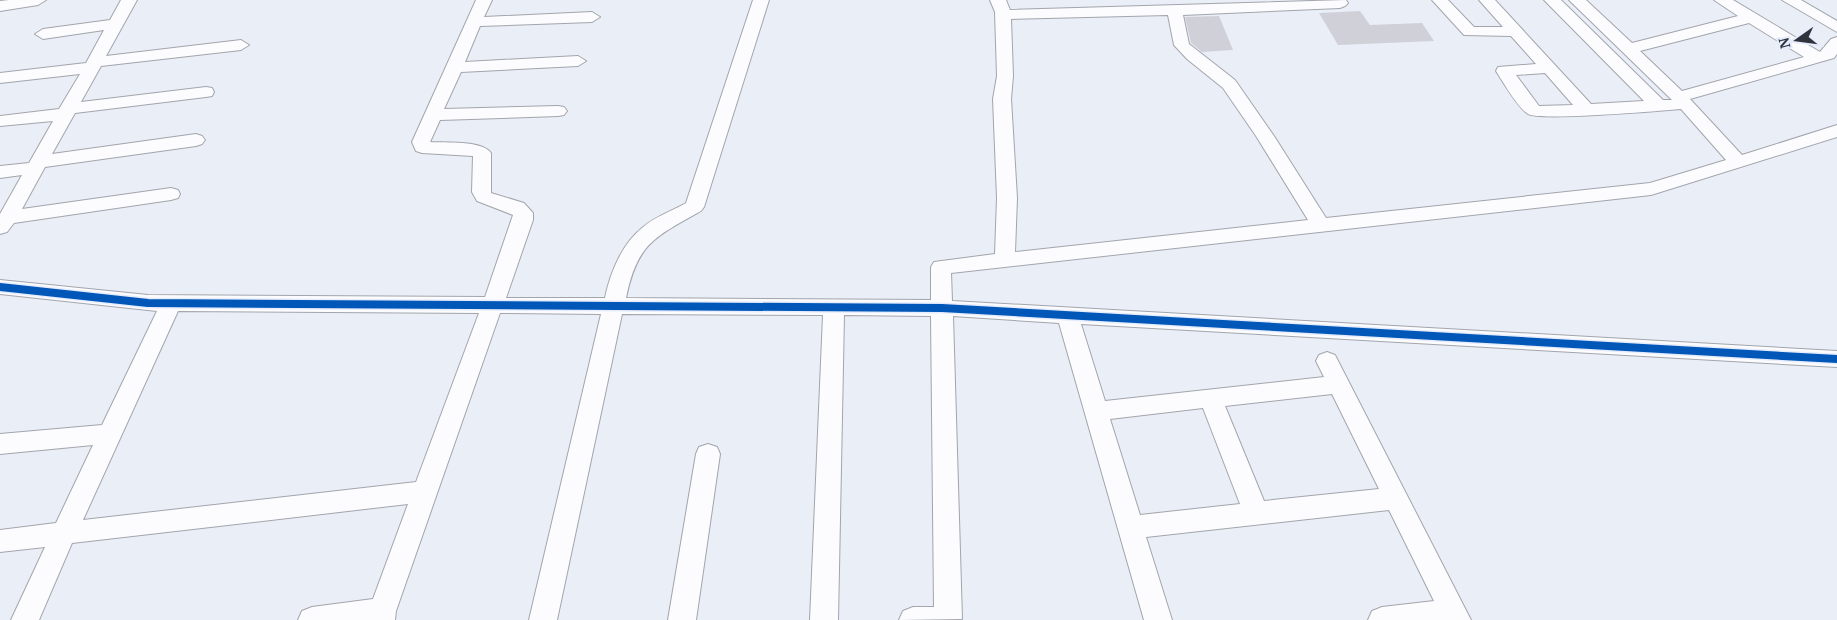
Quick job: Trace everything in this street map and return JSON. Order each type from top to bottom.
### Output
[{"type":"street","points":[[0,6],[38,0]]},
{"type":"street","points":[[4,222],[129,0]]},
{"type":"street","points":[[312,620],[381,616],[523,220],[523,213],[518,208],[484,197],[480,192],[482,153],[476,150],[422,147],[421,142],[484,0]]},
{"type":"street","points":[[543,620],[619,281],[637,244],[650,231],[694,207],[761,0]]},
{"type":"street","points":[[1440,0],[1470,32],[1516,31]]},
{"type":"street","points":[[1487,0],[1588,111]]},
{"type":"street","points":[[1552,0],[1659,106]]},
{"type":"street","points":[[1578,0],[1682,100],[1738,162]]},
{"type":"street","points":[[1722,0],[1818,58]]},
{"type":"street","points":[[1790,0],[1837,27]]},
{"type":"street","points":[[1005,260],[1007,198],[1002,99],[1005,76],[1001,8],[1175,11],[1340,3]]},
{"type":"street","points":[[1175,11],[1176,31],[1185,48],[1227,82],[1270,143],[1321,226]]},
{"type":"street","points":[[474,22],[592,17]]},
{"type":"street","points":[[1571,18],[1595,17]]},
{"type":"street","points":[[1615,61],[1751,18]]},
{"type":"street","points":[[43,34],[116,24]]},
{"type":"street","points":[[1549,68],[1504,71],[1533,110],[1538,112],[1659,106],[1828,55],[1837,42]]},
{"type":"street","points":[[0,78],[241,45]]},
{"type":"street","points":[[454,66],[578,61]]},
{"type":"street","points":[[0,121],[206,92]]},
{"type":"street","points":[[433,115],[558,111]]},
{"type":"street","points":[[912,620],[948,619],[941,267],[1651,189],[1819,138],[1837,130]]},
{"type":"street","points":[[0,172],[196,140]]},
{"type":"street","points":[[4,222],[172,194]]},
{"type":"street","points":[[0,287],[148,303],[942,308],[1837,359]]},
{"type":"street","points":[[25,620],[171,303]]},
{"type":"street","points":[[824,620],[834,308]]},
{"type":"street","points":[[1068,315],[1158,620]]},
{"type":"street","points":[[1327,361],[1455,616],[1382,620]]},
{"type":"street","points":[[1097,412],[1338,384]]},
{"type":"street","points":[[1211,399],[1256,514]]},
{"type":"street","points":[[0,444],[110,434]]},
{"type":"street","points":[[682,620],[708,454]]},
{"type":"street","points":[[0,541],[426,491]]},
{"type":"street","points":[[1130,527],[1396,498]]},
{"type":"building","points":[[1360,11],[1370,25],[1422,23],[1434,41],[1338,45],[1319,13]]},
{"type":"building","points":[[1219,16],[1233,50],[1202,52],[1191,43],[1185,17]]},
{"type":"cycle path","points":[[0,287],[148,303],[942,308],[1837,359]]}]
